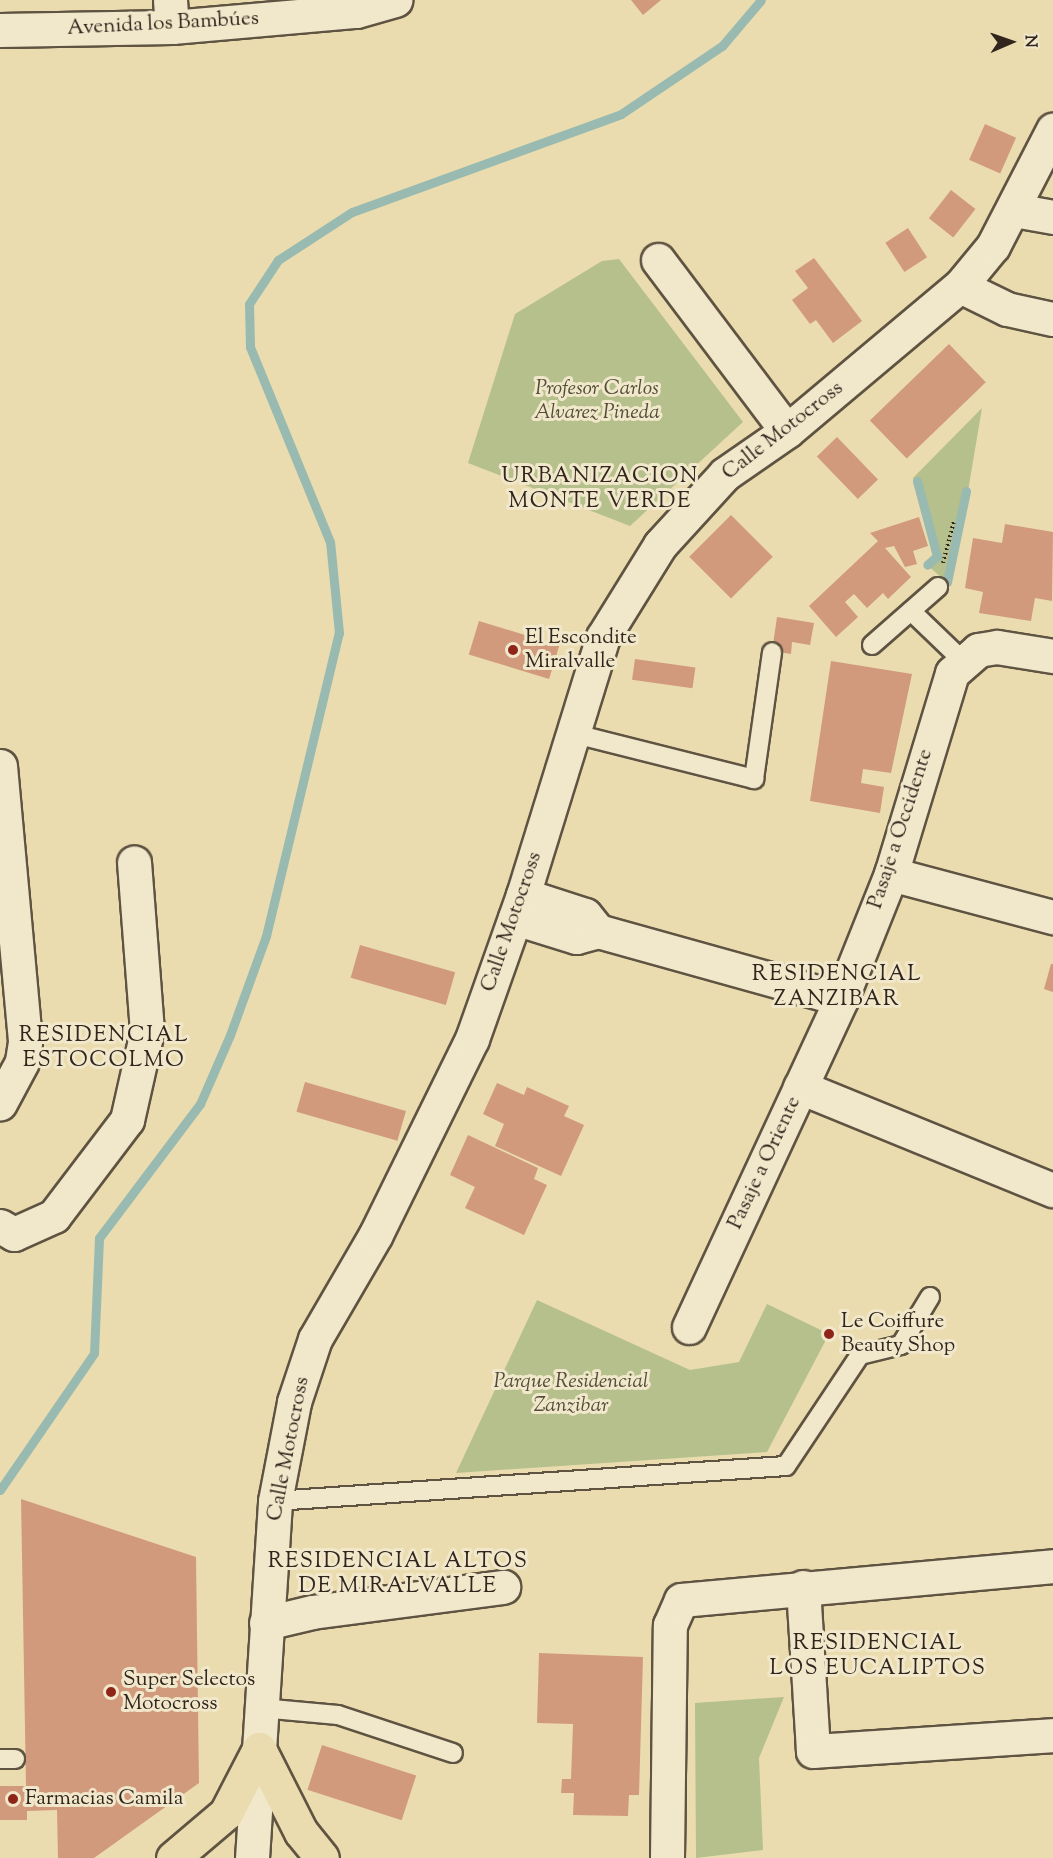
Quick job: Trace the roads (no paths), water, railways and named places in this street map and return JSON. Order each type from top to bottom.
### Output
[{"type":"highway","points":[[173,1858],[226,1813],[259,1749]]},
{"type":"highway","points":[[259,1749],[291,1814],[322,1858]]},
{"type":"street","name":"Avenida los Bambúes","points":[[0,30],[171,14],[356,11],[395,0]]},
{"type":"street","name":"Calle Motocross","points":[[252,1858],[275,1501],[294,1402],[315,1339],[452,1085],[519,907],[571,733],[603,637],[660,545],[725,474],[787,430],[960,286],[993,246],[1014,210],[1053,130]]},
{"type":"street","points":[[1014,210],[1053,217]]},
{"type":"street","points":[[658,260],[787,430]]},
{"type":"street","points":[[960,286],[1007,309],[1053,319]]},
{"type":"street","points":[[964,662],[978,650],[996,647],[1053,656]]},
{"type":"street","name":"Pasaje a Occidente","points":[[841,999],[891,874],[944,690],[964,662]]},
{"type":"street","points":[[0,766],[25,1042],[22,1062],[0,1103]]},
{"type":"street","points":[[0,1226],[14,1234],[54,1216],[127,1120],[147,1031],[134,862]]},
{"type":"street","points":[[891,874],[1053,917]]},
{"type":"street","points":[[519,907],[576,937],[598,932],[841,999]]},
{"type":"street","name":"Pasaje a Oriente","points":[[689,1327],[841,999]]},
{"type":"street","points":[[800,1087],[1053,1190]]},
{"type":"street","points":[[667,1858],[670,1625],[675,1607],[689,1596],[1053,1566]]},
{"type":"street","points":[[267,1623],[312,1612],[503,1587]]},
{"type":"street","points":[[803,1587],[813,1751],[1053,1735]]},
{"type":"lane","points":[[872,645],[911,611],[937,580]]},
{"type":"lane","points":[[911,611],[964,662]]},
{"type":"lane","points":[[571,733],[754,779],[772,652]]},
{"type":"lane","points":[[275,1501],[786,1466],[860,1355],[901,1345],[930,1297]]},
{"type":"lane","points":[[261,1708],[338,1715],[453,1753]]},
{"type":"waterway","points":[[0,1490],[94,1353],[99,1238],[200,1104],[230,1035],[266,936],[339,633],[330,542],[250,347],[249,304],[278,260],[352,212],[621,114],[722,46],[761,0]]},
{"type":"waterway","points":[[917,481],[937,556],[927,565]]},
{"type":"waterway","points":[[947,582],[966,491]]},
{"type":"place","name":"El Escondite Miralvalle","points":[[513,650]]},
{"type":"place","name":"Le Coiffure Beauty Shop","points":[[829,1334]]},
{"type":"place","name":"Super Selectos Motocross","points":[[111,1692]]},
{"type":"place","name":"Farmacias Camila","points":[[13,1799]]},
{"type":"district","name":"URBANIZACION MONTE VERDE","points":[[600,490]]},
{"type":"district","name":"RESIDENCIAL ZANZIBAR","points":[[837,988]]},
{"type":"district","name":"RESIDENCIAL ESTOCOLMO","points":[[104,1048]]},
{"type":"district","name":"RESIDENCIAL ALTOS DE MIRALVALLE","points":[[398,1574]]},
{"type":"district","name":"RESIDENCIAL LOS EUCALIPTOS","points":[[878,1656]]},
{"type":"park label","name":"Profesor Carlos Alvarez Pineda","points":[[597,401]]},
{"type":"park label","name":"Parque Residencial Zanzibar","points":[[571,1394]]}]
